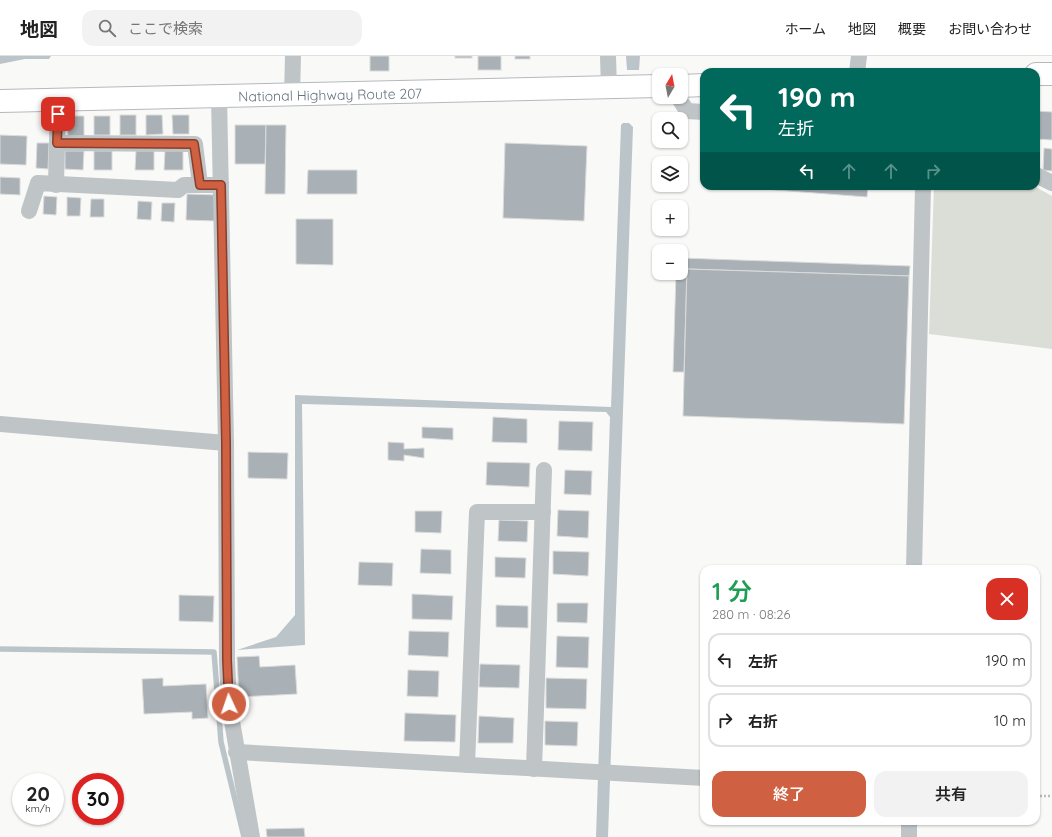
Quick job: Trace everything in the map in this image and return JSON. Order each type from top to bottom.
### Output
[{"type":"highway","points":[[1040,74],[1052,74]]},
{"type":"highway","points":[[688,86],[700,85]]},
{"type":"highway","name":"National Highway Route 207","points":[[0,101],[292,96],[652,86]]},
{"type":"street","points":[[292,96],[293,56]]},
{"type":"street","points":[[608,56],[610,88]]},
{"type":"street","points":[[858,68],[859,56]]},
{"type":"street","points":[[219,97],[226,443],[227,660],[229,704],[236,752],[252,837]]},
{"type":"street","points":[[56,185],[58,100]]},
{"type":"street","points":[[682,104],[686,111],[700,112]]},
{"type":"street","points":[[57,143],[194,144],[200,185]]},
{"type":"street","points":[[1040,177],[1052,183]]},
{"type":"street","points":[[29,211],[38,183],[178,190],[184,185],[221,185]]},
{"type":"street","points":[[914,565],[923,190]]},
{"type":"street","points":[[0,424],[226,443]]},
{"type":"street","points":[[534,768],[544,470]]},
{"type":"street","points":[[467,765],[477,512],[543,512]]},
{"type":"street","points":[[236,752],[700,778]]},
{"type":"street","points":[[909,825],[909,837]]},
{"type":"path","points":[[1040,796],[1052,796]]},
{"type":"shaded area","points":[[0,56],[51,56],[49,59],[25,59],[0,64]]},
{"type":"shaded area","points":[[626,56],[640,56],[639,70],[627,70]]},
{"type":"shaded area","points":[[623,123],[629,123],[633,127],[608,837],[596,837],[610,417],[606,412],[302,404],[305,645],[237,650],[276,637],[295,615],[295,395],[611,407],[621,125]]},
{"type":"shaded area","points":[[1040,189],[1052,196],[1052,349],[929,334],[934,190]]},
{"type":"building","points":[[370,56],[389,56],[389,71],[370,71]]},
{"type":"building","points":[[455,56],[472,56],[472,58],[455,58]]},
{"type":"building","points":[[478,56],[501,56],[501,70],[478,70]]},
{"type":"building","points":[[515,56],[530,56],[530,59],[515,59]]},
{"type":"building","points":[[1040,111],[1052,112],[1052,140],[1040,139]]},
{"type":"building","points":[[120,115],[136,115],[136,135],[120,135]]},
{"type":"building","points":[[146,115],[162,115],[163,134],[146,135]]},
{"type":"building","points":[[172,115],[189,115],[189,134],[173,134]]},
{"type":"building","points":[[67,116],[84,116],[84,136],[68,136]]},
{"type":"building","points":[[94,116],[110,116],[110,135],[94,135]]},
{"type":"building","points":[[235,125],[266,125],[265,164],[235,164]]},
{"type":"building","points":[[266,125],[286,125],[285,194],[265,194]]},
{"type":"building","points":[[0,135],[27,136],[26,165],[0,164]]},
{"type":"building","points":[[37,143],[49,143],[48,169],[36,168]]},
{"type":"building","points":[[505,143],[587,146],[584,221],[503,218]]},
{"type":"building","points":[[1044,148],[1052,149],[1052,171],[1043,170]]},
{"type":"building","points":[[65,151],[84,151],[83,170],[65,169]]},
{"type":"building","points":[[94,151],[112,151],[112,170],[94,170]]},
{"type":"building","points":[[136,151],[154,151],[154,170],[135,170]]},
{"type":"building","points":[[165,151],[183,151],[183,170],[164,170]]},
{"type":"building","points":[[308,170],[357,170],[357,194],[307,194]]},
{"type":"building","points":[[0,177],[20,178],[20,195],[0,194]]},
{"type":"building","points":[[775,190],[868,190],[867,197]]},
{"type":"building","points":[[187,194],[216,195],[215,221],[186,220]]},
{"type":"building","points":[[44,196],[57,197],[56,215],[43,214]]},
{"type":"building","points":[[67,197],[81,198],[80,216],[67,216]]},
{"type":"building","points":[[91,199],[104,199],[104,217],[90,217]]},
{"type":"building","points":[[138,201],[152,202],[151,220],[137,219]]},
{"type":"building","points":[[162,203],[175,203],[174,222],[161,221]]},
{"type":"building","points":[[296,219],[333,219],[333,265],[296,264]]},
{"type":"building","points":[[688,258],[910,266],[909,276],[688,269]]},
{"type":"building","points":[[688,269],[909,276],[904,424],[683,416]]},
{"type":"building","points":[[676,280],[687,280],[684,372],[673,372]]},
{"type":"building","points":[[493,417],[527,419],[527,443],[492,442]]},
{"type":"building","points":[[559,421],[593,422],[592,451],[558,450]]},
{"type":"building","points":[[422,427],[453,428],[453,440],[422,438]]},
{"type":"building","points":[[388,442],[404,443],[404,449],[424,448],[424,458],[404,455],[404,461],[388,460]]},
{"type":"building","points":[[248,452],[288,453],[287,479],[248,478]]},
{"type":"building","points":[[487,462],[530,463],[529,487],[486,485]]},
{"type":"building","points":[[565,470],[592,471],[591,495],[564,494]]},
{"type":"building","points":[[558,510],[589,511],[588,538],[557,536]]},
{"type":"building","points":[[415,511],[442,511],[441,533],[415,532]]},
{"type":"building","points":[[499,520],[528,521],[527,542],[498,541]]},
{"type":"building","points":[[421,549],[451,550],[451,574],[420,573]]},
{"type":"building","points":[[553,551],[589,552],[588,576],[553,574]]},
{"type":"building","points":[[495,557],[526,558],[525,578],[495,577]]},
{"type":"building","points":[[359,562],[393,563],[392,586],[358,585]]},
{"type":"building","points":[[412,594],[453,596],[452,620],[412,619]]},
{"type":"building","points":[[179,595],[214,596],[213,622],[179,621]]},
{"type":"building","points":[[557,603],[588,603],[587,623],[557,622]]},
{"type":"building","points":[[496,605],[528,606],[528,628],[496,627]]},
{"type":"building","points":[[409,631],[449,632],[448,657],[408,655]]},
{"type":"building","points":[[557,636],[589,637],[588,668],[556,667]]},
{"type":"building","points":[[259,656],[260,667],[295,665],[297,694],[239,697],[237,657]]},
{"type":"building","points":[[480,664],[520,665],[519,688],[479,687]]},
{"type":"building","points":[[408,670],[439,671],[438,697],[407,696]]},
{"type":"building","points":[[163,678],[163,686],[206,684],[208,718],[192,719],[192,712],[144,714],[142,679]]},
{"type":"building","points":[[546,678],[587,679],[586,709],[546,708]]},
{"type":"building","points":[[405,713],[456,715],[455,742],[404,741]]},
{"type":"building","points":[[479,716],[514,718],[513,743],[478,743]]},
{"type":"building","points":[[545,721],[578,722],[577,746],[545,745]]},
{"type":"building","points":[[304,828],[305,837],[267,837],[266,829]]},
{"type":"waterway","points":[[0,649],[214,652],[221,742],[244,837]]},
{"type":"route","points":[[58,114],[57,143],[194,144],[200,185],[221,185],[226,443],[227,660],[229,704]]}]
